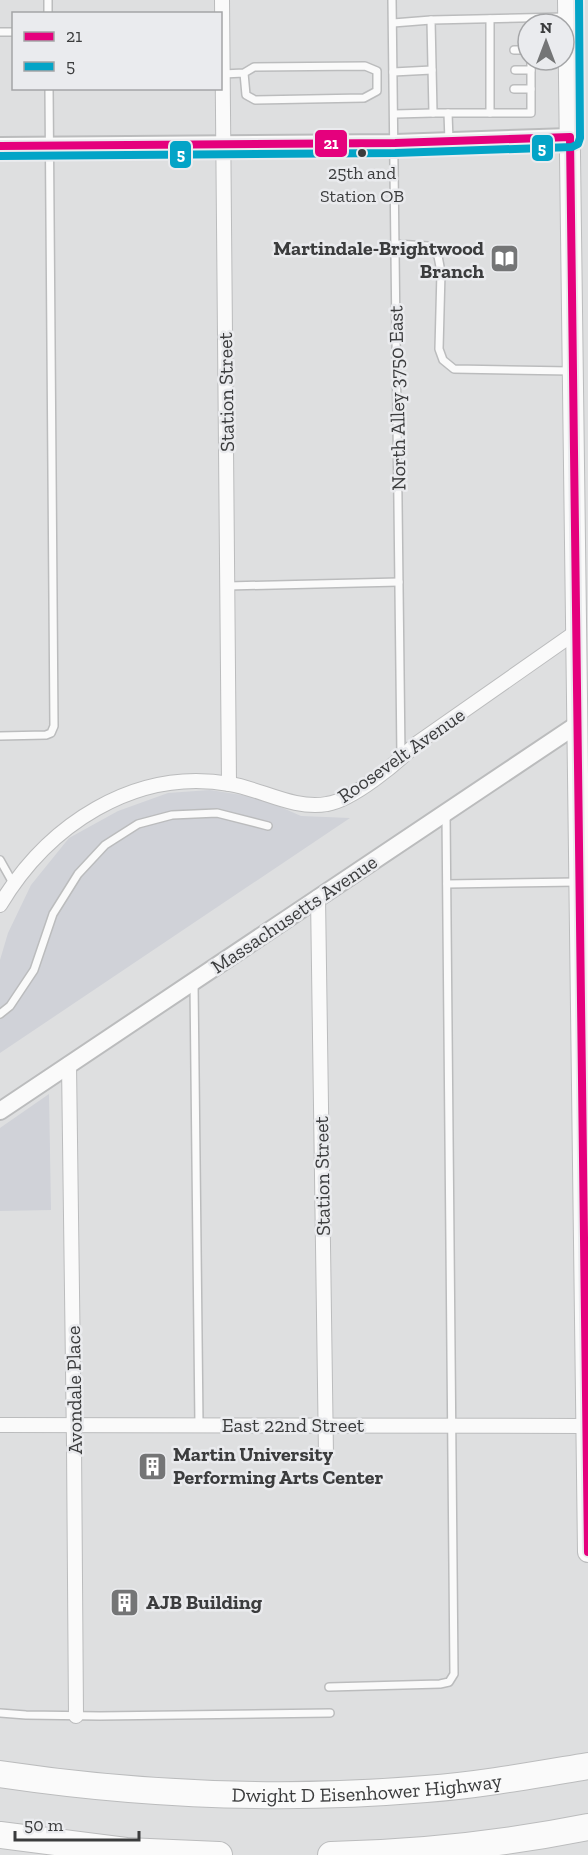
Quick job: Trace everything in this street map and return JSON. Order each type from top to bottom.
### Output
[{"type":"highway","name":"Dwight D Eisenhower Highway","points":[[0,1774],[96,1787],[259,1796],[426,1789],[588,1766]]},
{"type":"highway","points":[[331,1855],[420,1851],[529,1838],[588,1827]]},
{"type":"highway","points":[[0,1835],[126,1851],[219,1855]]},
{"type":"main road","points":[[568,9],[576,632],[583,721],[579,882],[586,1241],[585,1426],[588,1552]]},
{"type":"street","name":"Station Street","points":[[222,56],[230,784]]},
{"type":"street","points":[[0,146],[394,143],[570,137]]},
{"type":"street","name":"Roosevelt Avenue","points":[[0,905],[13,883],[30,862],[60,834],[77,820],[123,795],[142,788],[194,781],[230,784],[297,803],[319,806],[339,801],[401,759],[416,744],[576,632]]},
{"type":"street","name":"Massachusetts Avenue","points":[[0,1111],[583,721]]},
{"type":"street","name":"Station Street","points":[[318,897],[326,1455]]},
{"type":"street","name":"Avondale Place","points":[[69,1064],[76,1716]]},
{"type":"street","name":"East 22nd Street","points":[[0,1425],[585,1426]]},
{"type":"lane","name":"North Alley 3750 East","points":[[392,0],[401,759]]},
{"type":"lane","points":[[393,23],[490,18],[516,20]]},
{"type":"lane","points":[[490,18],[493,49],[493,89],[490,113]]},
{"type":"lane","points":[[431,20],[433,113]]},
{"type":"lane","points":[[223,74],[244,73],[254,67],[365,66],[377,71],[377,91],[364,98],[255,100],[246,95],[244,73]]},
{"type":"lane","points":[[393,72],[432,70]]},
{"type":"lane","points":[[394,114],[531,113],[531,72]]},
{"type":"lane","points":[[514,89],[531,89]]},
{"type":"lane","points":[[0,736],[46,735],[51,733],[54,726],[49,90]]},
{"type":"lane","points":[[448,113],[449,141]]},
{"type":"lane","points":[[396,244],[428,246],[438,256],[441,272],[439,349],[443,360],[454,369],[573,371]]},
{"type":"lane","points":[[228,586],[399,582]]},
{"type":"lane","points":[[329,1687],[440,1684],[450,1682],[454,1674],[446,812]]},
{"type":"lane","points":[[0,1014],[10,1006],[34,969],[53,914],[78,874],[105,844],[138,824],[172,815],[217,813],[268,826]]},
{"type":"lane","points":[[0,860],[13,883]]},
{"type":"lane","points":[[447,884],[579,882]]},
{"type":"lane","points":[[194,980],[199,1425]]},
{"type":"lane","points":[[0,1713],[76,1716],[330,1713]]},
{"type":"shaded area","points":[[210,790],[260,798],[301,816],[350,818],[0,1053],[0,960],[8,933],[31,885],[69,838],[118,811],[168,793]]},
{"type":"shaded area","points":[[49,1094],[51,1210],[0,1211],[0,1128]]},
{"type":"transit line","name":"5","points":[[0,156],[395,153],[572,147],[578,144],[580,138],[579,0]]},
{"type":"transit line","name":"21","points":[[0,146],[395,143],[570,137],[588,1552]]},
{"type":"place","name":"25th and Station OB","points":[[362,153]]},
{"type":"place","name":"Martindale-Brightwood Branch","points":[[505,259]]},
{"type":"place","name":"Martin University Performing Arts Center","points":[[152,1466]]},
{"type":"place","name":"AJB Building","points":[[125,1602]]}]
